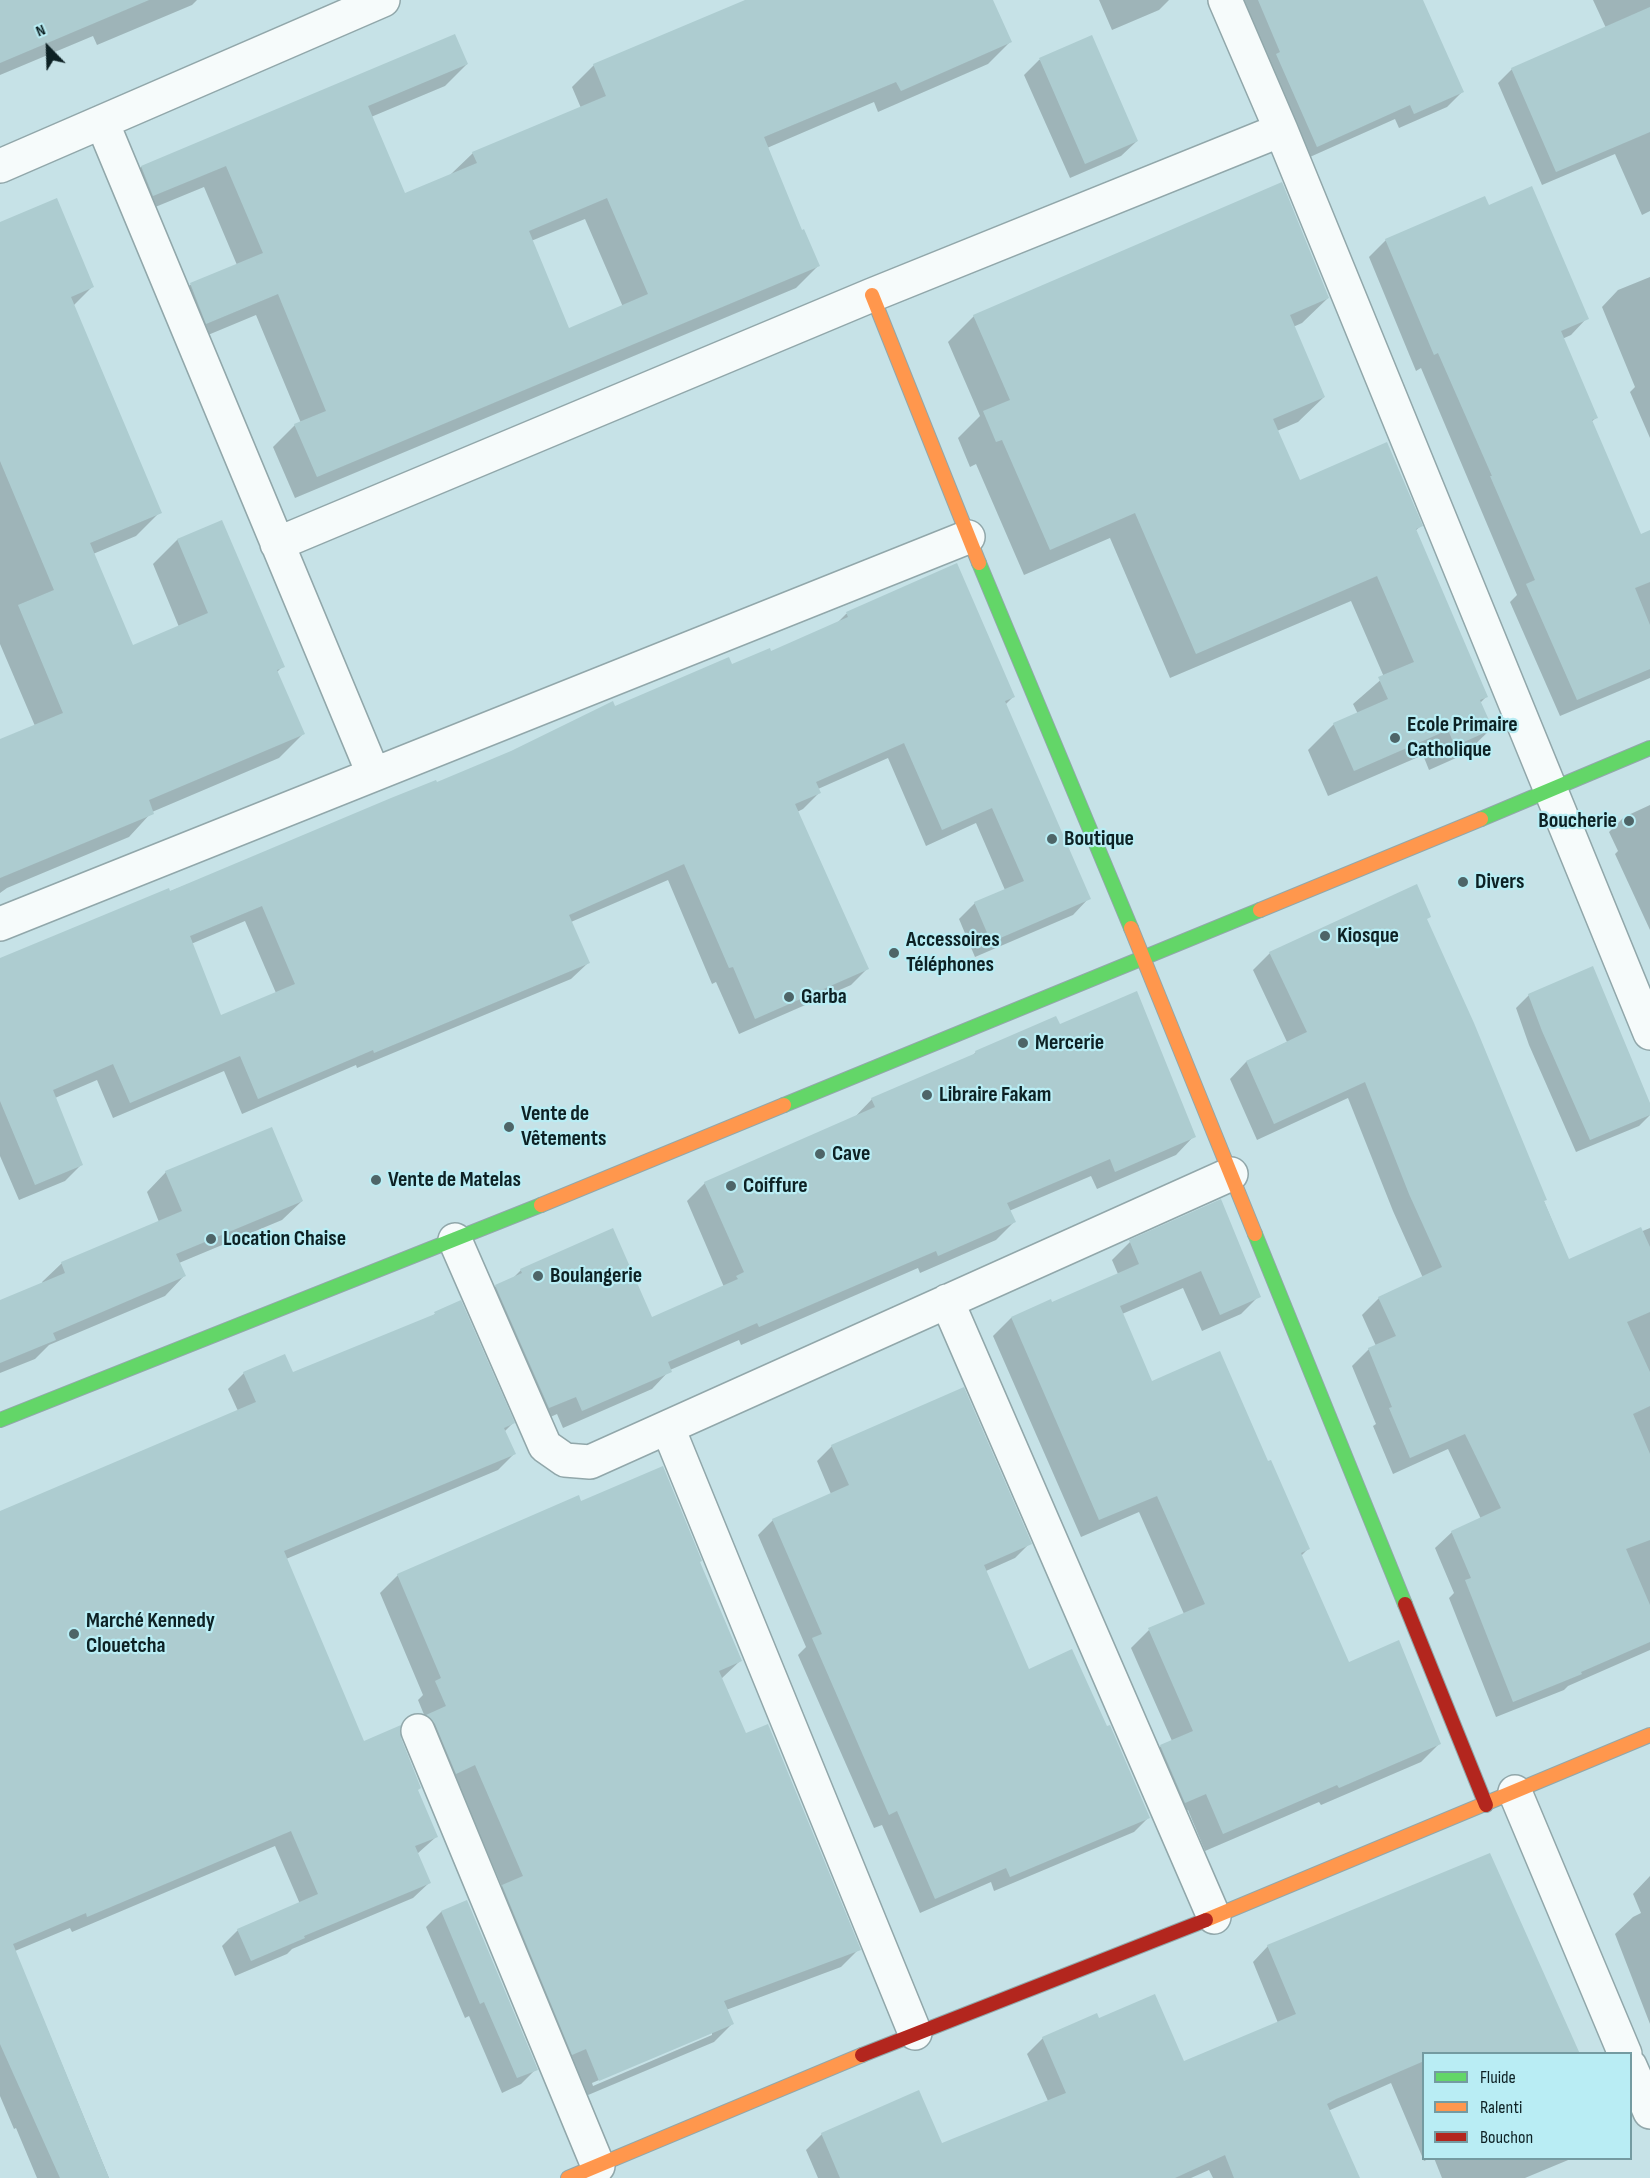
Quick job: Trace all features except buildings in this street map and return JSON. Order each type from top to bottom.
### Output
[{"type":"street","points":[[0,166],[383,0]]},
{"type":"street","points":[[1225,0],[1281,130],[1650,1033]]},
{"type":"street","points":[[102,122],[373,773]]},
{"type":"street","points":[[277,544],[872,295],[1281,130]]},
{"type":"street","points":[[872,295],[968,537],[1232,1174],[1500,1798],[1624,2052]]},
{"type":"street","points":[[0,924],[968,537]]},
{"type":"street","points":[[0,1420],[455,1240],[1551,791],[1650,748]]},
{"type":"street","points":[[455,1240],[545,1446],[565,1460],[590,1462],[1232,1174]]},
{"type":"street","points":[[947,1301],[1214,1917]]},
{"type":"street","points":[[668,1428],[915,2033]]},
{"type":"street","points":[[418,1731],[598,2166]]},
{"type":"street","points":[[568,2178],[915,2033],[1214,1917],[1650,1735]]},
{"type":"street","points":[[1632,2071],[1650,2112]]},
{"type":"traffic: fast","points":[[979,563],[1131,928]]},
{"type":"traffic: fast","points":[[1481,819],[1650,748]]},
{"type":"traffic: fast","points":[[784,1105],[1260,910]]},
{"type":"traffic: fast","points":[[0,1420],[541,1205]]},
{"type":"traffic: fast","points":[[1255,1234],[1405,1604]]},
{"type":"traffic: slow","points":[[872,295],[979,563]]},
{"type":"traffic: slow","points":[[1260,910],[1481,819]]},
{"type":"traffic: slow","points":[[1131,928],[1255,1234]]},
{"type":"traffic: slow","points":[[541,1205],[784,1105]]},
{"type":"traffic: slow","points":[[1206,1920],[1650,1735]]},
{"type":"traffic: slow","points":[[568,2178],[862,2055]]},
{"type":"traffic: jam","points":[[1405,1604],[1486,1805]]},
{"type":"traffic: jam","points":[[862,2055],[1206,1920]]},
{"type":"place","name":"Ecole Primaire Catholique","points":[[1395,738]]},
{"type":"place","name":"Boucherie","points":[[1629,821]]},
{"type":"place","name":"Boutique","points":[[1052,839]]},
{"type":"place","name":"Divers","points":[[1463,882]]},
{"type":"place","name":"Kiosque","points":[[1325,936]]},
{"type":"place","name":"Accessoires Téléphones","points":[[894,953]]},
{"type":"place","name":"Garba","points":[[789,997]]},
{"type":"place","name":"Mercerie","points":[[1023,1043]]},
{"type":"place","name":"Libraire Fakam","points":[[927,1095]]},
{"type":"place","name":"Vente de Vêtements","points":[[509,1127]]},
{"type":"place","name":"Cave","points":[[820,1154]]},
{"type":"place","name":"Vente de Matelas","points":[[376,1180]]},
{"type":"place","name":"Coiffure","points":[[731,1186]]},
{"type":"place","name":"Location Chaise","points":[[211,1239]]},
{"type":"place","name":"Boulangerie","points":[[538,1276]]},
{"type":"place","name":"Marché Kennedy Clouetcha","points":[[74,1634]]}]
